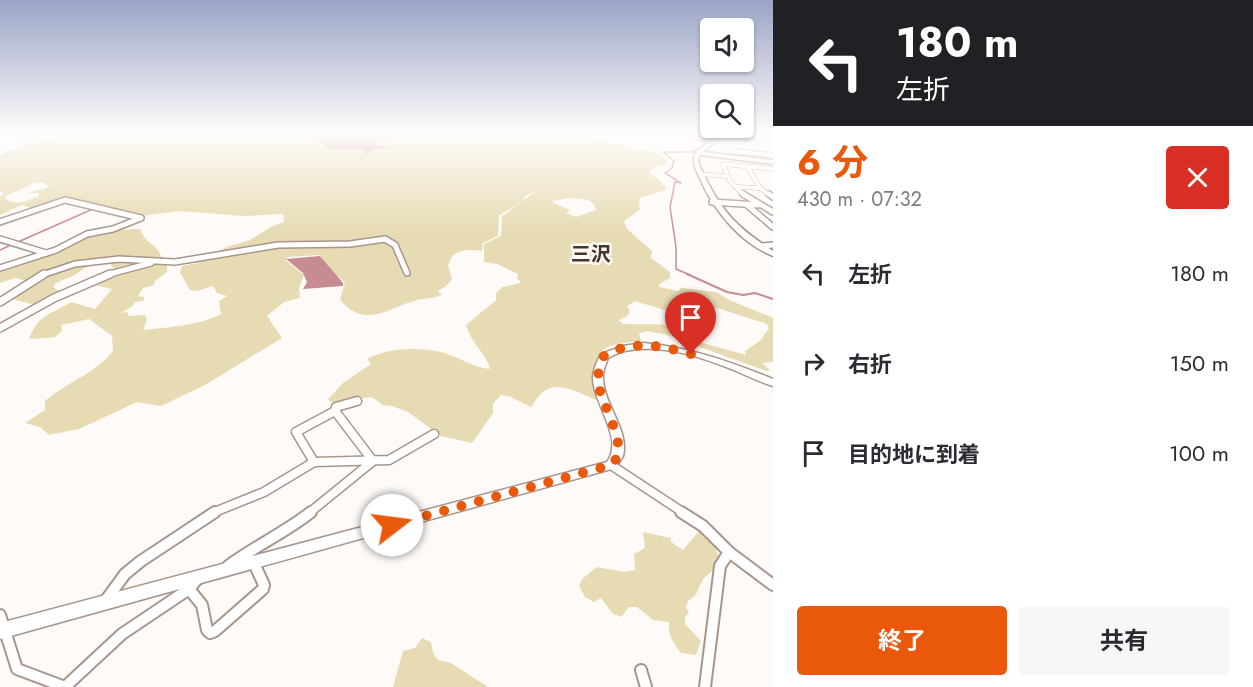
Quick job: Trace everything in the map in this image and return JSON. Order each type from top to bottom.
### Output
[{"type":"street","points":[[697,166],[712,202],[738,229],[773,254]]},
{"type":"street","points":[[724,166],[726,176],[735,187],[759,205],[773,212]]},
{"type":"street","points":[[747,166],[773,169]]},
{"type":"street","points":[[747,166],[760,188],[773,197]]},
{"type":"street","points":[[700,174],[726,176]]},
{"type":"street","points":[[735,187],[760,188]]},
{"type":"street","points":[[0,222],[65,200],[141,218],[113,229],[78,238],[47,253],[0,268]]},
{"type":"street","points":[[712,202],[759,205]]},
{"type":"street","points":[[747,205],[773,227]]},
{"type":"street","points":[[0,239],[47,253]]},
{"type":"street","points":[[0,302],[36,278],[64,266],[119,259],[158,262],[201,259],[278,245],[350,244],[385,239],[395,245],[407,273]]},
{"type":"street","points":[[761,246],[773,245]]},
{"type":"street","points":[[0,328],[43,302],[74,287],[118,271],[158,262]]},
{"type":"street","points":[[3,631],[226,568],[611,465],[618,457],[619,443],[598,381],[604,356],[616,349],[637,345],[664,347],[734,367],[773,383]]},
{"type":"street","points":[[314,462],[295,433],[335,411],[336,407],[357,401]]},
{"type":"street","points":[[335,411],[373,461]]},
{"type":"street","points":[[104,602],[125,574],[214,512],[264,492],[314,462],[389,460],[434,434]]},
{"type":"street","points":[[226,568],[255,546],[297,523],[373,461]]},
{"type":"street","points":[[611,465],[703,526],[729,552],[773,585]]},
{"type":"street","points":[[705,687],[720,566],[729,552]]},
{"type":"street","points":[[189,588],[202,605],[207,630],[210,633],[215,632],[263,589],[264,585],[253,561]]},
{"type":"street","points":[[0,615],[3,631],[17,669],[65,687],[122,634],[189,588],[200,576]]},
{"type":"street","points":[[641,670],[646,687]]},
{"type":"shaded area","points":[[0,166],[655,166],[649,172],[664,185],[666,190],[640,198],[639,207],[641,209],[624,221],[627,229],[652,251],[651,258],[670,272],[670,278],[659,284],[659,287],[678,291],[681,288],[716,292],[729,300],[773,318],[773,362],[762,363],[770,370],[766,371],[667,335],[648,331],[639,333],[641,341],[615,344],[608,347],[598,357],[595,376],[596,400],[560,387],[546,390],[531,407],[511,397],[501,395],[493,404],[493,413],[472,443],[441,436],[408,412],[383,405],[372,397],[334,406],[328,399],[343,383],[371,364],[367,359],[375,355],[413,349],[432,350],[490,369],[466,325],[496,300],[496,293],[502,287],[521,283],[517,278],[518,274],[497,264],[484,262],[484,244],[501,236],[502,216],[519,204],[499,215],[498,236],[483,243],[482,251],[466,250],[453,256],[448,266],[452,279],[438,291],[442,295],[414,301],[385,312],[367,315],[358,314],[349,309],[340,300],[345,282],[335,275],[319,255],[288,257],[285,260],[304,275],[299,289],[300,298],[284,302],[267,316],[282,338],[205,385],[161,406],[137,402],[79,429],[49,435],[40,427],[25,423],[45,410],[45,401],[106,359],[113,351],[112,336],[89,319],[61,325],[62,331],[55,337],[29,339],[41,320],[71,302],[95,309],[112,289],[90,284],[115,272],[109,260],[94,262],[73,276],[56,283],[53,287],[60,292],[35,305],[12,299],[31,282],[15,278],[0,283],[0,271],[86,237],[140,229],[167,264],[167,272],[155,281],[154,285],[143,288],[138,296],[145,297],[143,301],[135,302],[133,306],[121,313],[127,312],[129,316],[145,315],[147,320],[143,330],[203,321],[221,314],[219,301],[227,296],[217,293],[213,286],[197,291],[190,290],[180,272],[182,266],[197,263],[227,247],[250,240],[284,222],[283,214],[244,216],[179,211],[141,216],[70,198],[34,209],[22,205],[0,215],[0,197],[4,193],[0,192]],"holes":[[[42,182],[50,187],[27,193],[39,193],[39,196],[16,202],[4,197],[34,183]],[[536,191],[522,202],[525,196]],[[569,198],[592,202],[596,210],[576,217],[566,213],[570,210],[553,203],[553,201]],[[635,301],[684,317],[680,327],[623,324],[619,320],[627,316],[630,311],[627,306]],[[714,307],[767,324],[769,328],[761,340],[745,351],[746,355],[699,342],[691,336],[689,324],[698,321],[695,312]]]},
{"type":"shaded area","points":[[320,256],[343,283],[343,286],[303,289],[307,282],[303,273],[286,259]]},
{"type":"shaded area","points":[[699,531],[705,532],[720,559],[714,569],[703,579],[695,596],[688,601],[686,607],[689,613],[685,616],[685,624],[701,641],[696,655],[681,653],[672,639],[669,622],[653,620],[637,607],[629,607],[621,617],[612,613],[601,598],[594,602],[585,597],[579,586],[582,579],[597,567],[624,572],[635,570],[634,554],[645,548],[643,532],[671,538],[671,542],[683,550]]},
{"type":"shaded area","points":[[422,638],[431,642],[433,653],[438,660],[451,663],[488,687],[393,687],[403,651],[415,648]]},
{"type":"waterway","points":[[673,166],[665,173],[681,183],[675,182],[670,207],[676,247],[676,269],[690,275]]},
{"type":"waterway","points":[[18,242],[95,208]]},
{"type":"waterway","points":[[0,250],[13,244]]},
{"type":"waterway","points":[[687,274],[727,292],[743,295],[755,293],[773,299]]},
{"type":"district","name":"三沢","points":[[591,254]]},
{"type":"route","points":[[392,525],[611,465],[618,457],[619,443],[598,381],[604,356],[616,349],[637,345],[657,345],[691,354]]}]
